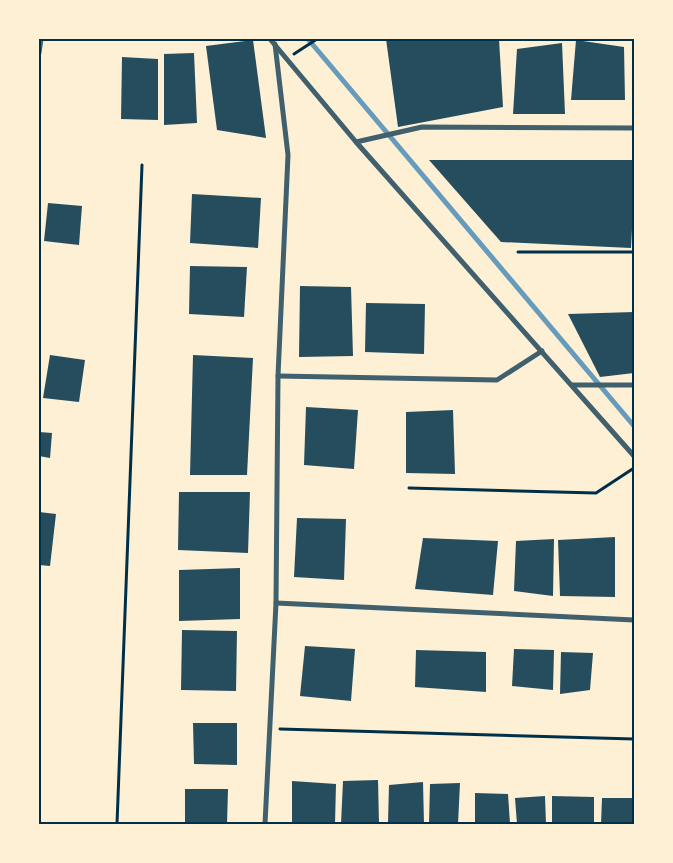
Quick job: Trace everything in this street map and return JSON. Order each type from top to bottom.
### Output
[{"type":"street","points":[[39,53],[40,39]]},
{"type":"street","points":[[270,39],[356,142],[634,456]]},
{"type":"street","points":[[265,824],[276,603],[278,376],[288,156],[275,44]]},
{"type":"street","points":[[356,142],[422,127],[634,128]]},
{"type":"street","points":[[278,376],[497,380],[542,351]]},
{"type":"street","points":[[572,385],[634,385]]},
{"type":"street","points":[[276,603],[634,620]]},
{"type":"path","points":[[287,58],[317,39]]},
{"type":"path","points":[[117,824],[142,165]]},
{"type":"path","points":[[518,252],[634,252]]},
{"type":"path","points":[[409,488],[596,492],[634,468]]},
{"type":"path","points":[[270,729],[634,739]]},
{"type":"building","points":[[386,39],[499,39],[503,107],[398,127]]},
{"type":"building","points":[[253,40],[266,138],[217,130],[206,46]]},
{"type":"building","points":[[576,40],[624,47],[625,100],[571,100]]},
{"type":"building","points":[[562,43],[565,114],[513,114],[517,49]]},
{"type":"building","points":[[194,53],[197,123],[164,125],[164,54]]},
{"type":"building","points":[[122,57],[158,59],[158,120],[121,119]]},
{"type":"building","points":[[429,160],[634,160],[631,248],[501,242]]},
{"type":"building","points":[[192,194],[261,198],[258,248],[190,243]]},
{"type":"building","points":[[48,203],[82,206],[79,245],[44,241]]},
{"type":"building","points":[[190,266],[247,267],[244,317],[189,314]]},
{"type":"building","points":[[300,286],[351,287],[353,356],[299,357]]},
{"type":"building","points":[[366,303],[425,304],[424,354],[365,352]]},
{"type":"building","points":[[634,312],[634,373],[600,377],[568,314]]},
{"type":"building","points":[[50,355],[85,360],[79,402],[43,398]]},
{"type":"building","points":[[193,355],[253,358],[247,475],[190,475]]},
{"type":"building","points":[[306,407],[358,410],[354,469],[304,465]]},
{"type":"building","points":[[453,410],[455,474],[406,473],[406,412]]},
{"type":"building","points":[[39,432],[52,433],[50,458],[39,456]]},
{"type":"building","points":[[179,492],[250,492],[248,553],[178,550]]},
{"type":"building","points":[[39,512],[56,514],[50,566],[39,565]]},
{"type":"building","points":[[297,518],[346,519],[344,580],[294,577]]},
{"type":"building","points":[[615,537],[615,597],[560,596],[558,540]]},
{"type":"building","points":[[423,538],[498,541],[493,595],[415,589]]},
{"type":"building","points":[[554,539],[553,596],[514,591],[516,541]]},
{"type":"building","points":[[240,568],[240,619],[179,621],[179,570]]},
{"type":"building","points":[[182,630],[237,631],[236,691],[181,690]]},
{"type":"building","points":[[305,646],[355,649],[351,701],[300,696]]},
{"type":"building","points":[[514,649],[554,650],[553,690],[512,686]]},
{"type":"building","points":[[416,650],[486,652],[486,692],[415,687]]},
{"type":"building","points":[[561,652],[593,653],[590,690],[560,694]]},
{"type":"building","points":[[193,723],[237,723],[237,765],[194,764]]},
{"type":"building","points":[[378,780],[379,824],[341,824],[343,781]]},
{"type":"building","points":[[292,781],[336,784],[335,824],[292,824]]},
{"type":"building","points":[[423,782],[424,824],[395,824],[388,822],[389,785]]},
{"type":"building","points":[[460,783],[458,824],[429,824],[430,784]]},
{"type":"building","points":[[185,789],[228,789],[227,824],[185,824]]},
{"type":"building","points":[[475,793],[508,794],[510,824],[475,824]]},
{"type":"building","points":[[545,796],[546,824],[517,824],[515,798]]},
{"type":"building","points":[[552,796],[594,797],[594,824],[552,824]]},
{"type":"building","points":[[602,798],[634,798],[634,824],[601,824]]},
{"type":"waterway","points":[[308,39],[634,426]]}]
